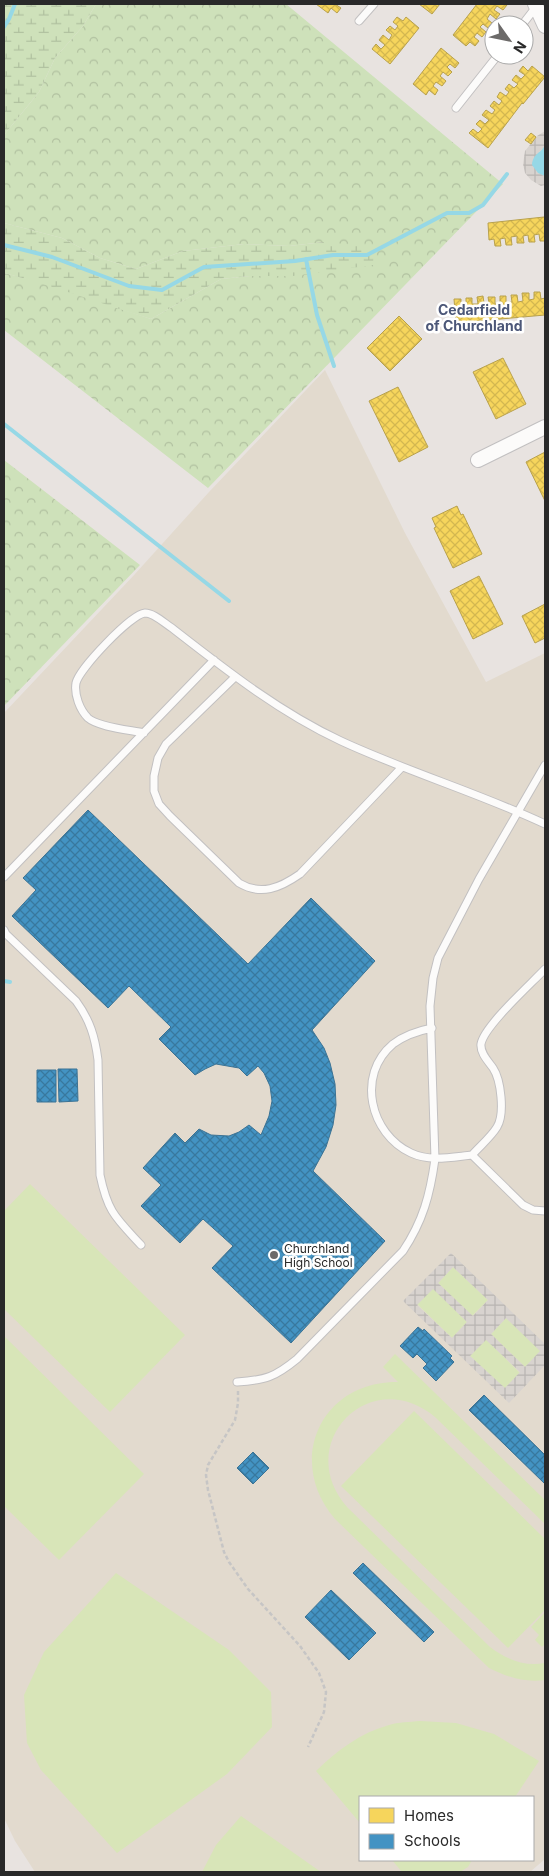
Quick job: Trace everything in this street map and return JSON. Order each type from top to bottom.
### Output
[{"type":"street","points":[[536,5],[545,26]]},
{"type":"street","points":[[478,460],[545,427]]},
{"type":"lane","points":[[359,21],[374,4]]},
{"type":"lane","points":[[456,108],[490,65]]},
{"type":"lane","points":[[144,732],[98,723],[90,719],[82,710],[77,698],[76,683],[82,670],[127,622],[136,616],[146,613],[156,617],[291,715],[341,741],[402,767],[518,811],[545,824]]},
{"type":"lane","points":[[4,877],[214,660]]},
{"type":"lane","points":[[235,676],[166,744],[158,758],[154,776],[154,791],[159,804],[170,816],[239,883],[248,889],[259,891],[270,888],[287,883],[300,874],[402,767]]},
{"type":"lane","points":[[237,1382],[260,1380],[280,1373],[403,1251],[416,1233],[425,1211],[435,1159],[430,1006],[433,978],[438,958],[453,926],[545,765]]},
{"type":"lane","points":[[4,930],[76,1001],[86,1014],[96,1043],[98,1060],[100,1175],[103,1191],[111,1212],[141,1245]]},
{"type":"lane","points":[[432,1028],[410,1033],[392,1045],[376,1069],[372,1083],[372,1105],[380,1126],[394,1142],[412,1154],[435,1159],[472,1155],[498,1125],[501,1102],[500,1086],[496,1073],[481,1050],[481,1044],[493,1023],[545,969]]},
{"type":"lane","points":[[472,1155],[523,1205],[545,1212]]},
{"type":"path","points":[[237,1382],[238,1403],[235,1420],[208,1465],[206,1475],[208,1490],[224,1552],[230,1562],[248,1589],[300,1646],[319,1674],[326,1692],[324,1712],[308,1747]]},
{"type":"shaded area","points":[[545,131],[544,148],[539,152],[542,175],[545,176],[545,185],[541,186],[531,180],[525,173],[523,164],[525,151],[537,136]]},
{"type":"shaded area","name":"Churchland High School","points":[[325,370],[405,533],[486,682],[545,653],[545,1859],[530,1872],[35,1872],[15,1841],[4,1818],[4,713],[135,574],[209,492]]},
{"type":"shaded area","points":[[451,1253],[545,1344],[545,1365],[509,1403],[403,1301]],"holes":[[[453,1267],[488,1300],[473,1316],[438,1283]],[[433,1289],[467,1322],[452,1338],[417,1305]],[[506,1318],[540,1351],[525,1367],[491,1334]],[[486,1340],[520,1372],[505,1388],[470,1356]]]},
{"type":"green space","points":[[4,4],[96,4],[83,26],[55,58],[39,92],[4,135]]},
{"type":"green space","points":[[96,4],[286,4],[503,184],[208,488],[4,330],[4,273],[44,283],[151,319],[221,279],[250,276],[324,242],[289,246],[244,244],[183,251],[136,269],[100,258],[62,238],[4,223],[4,135],[39,92],[55,58],[83,26]]},
{"type":"green space","points":[[4,223],[62,238],[100,258],[136,269],[183,251],[244,244],[289,246],[324,242],[374,247],[373,265],[293,276],[250,276],[221,279],[151,319],[4,273]]},
{"type":"green space","points":[[4,460],[140,565],[4,706]]},
{"type":"green space","points":[[30,1184],[185,1335],[110,1412],[4,1309],[4,1211]]},
{"type":"green space","points":[[453,1267],[488,1300],[472,1316],[438,1283]]},
{"type":"green space","points":[[433,1288],[467,1322],[452,1338],[417,1304]]},
{"type":"green space","points":[[506,1318],[541,1351],[525,1367],[491,1334]]},
{"type":"green space","points":[[4,1336],[144,1474],[59,1560],[4,1506]]},
{"type":"green space","points":[[486,1339],[520,1373],[504,1389],[470,1356]]},
{"type":"green space","points":[[395,1354],[545,1500],[545,1524],[435,1417],[410,1403],[386,1399],[364,1405],[346,1418],[334,1437],[328,1459],[332,1483],[347,1507],[490,1647],[516,1661],[530,1664],[545,1663],[545,1680],[530,1681],[516,1678],[489,1668],[335,1519],[320,1496],[313,1473],[313,1450],[319,1428],[331,1410],[349,1395],[371,1385],[398,1382],[383,1367]]},
{"type":"green space","points":[[414,1411],[545,1539],[545,1610],[508,1648],[341,1486]]},
{"type":"green space","points":[[116,1573],[229,1650],[271,1692],[272,1727],[227,1774],[117,1853],[41,1770],[27,1743],[24,1695],[44,1652]]},
{"type":"green space","points":[[545,1612],[545,1644],[542,1647],[535,1640],[539,1635],[531,1627]]},
{"type":"green space","points":[[420,1721],[456,1723],[494,1734],[539,1761],[516,1796],[359,1796],[359,1822],[316,1771],[341,1749],[359,1738],[378,1728]]},
{"type":"green space","points":[[241,1816],[321,1872],[202,1872],[216,1845]]},
{"type":"green space","points":[[393,1861],[471,1861],[468,1867],[460,1872],[402,1872]]},
{"type":"water","points":[[545,144],[545,176],[538,173],[532,165],[534,158]]},
{"type":"building: Homes","points":[[316,4],[335,4],[341,8],[337,13],[331,8],[328,13]]},
{"type":"building: Homes","points":[[419,4],[440,4],[432,14]]},
{"type":"building: Homes","points":[[477,4],[507,5],[503,10],[497,6],[494,10],[499,15],[484,15],[484,25],[480,27],[484,30],[484,34],[482,37],[477,33],[474,37],[479,41],[475,46],[470,42],[466,46],[453,35]]},
{"type":"building: Homes","points":[[397,17],[403,21],[406,17],[419,28],[390,64],[372,49],[376,44],[381,49],[385,45],[379,40],[383,35],[389,40],[392,35],[386,30],[390,26],[395,30],[398,26],[393,22]]},
{"type":"building: Homes","points":[[441,48],[459,63],[455,68],[450,64],[447,67],[452,72],[448,76],[443,72],[440,76],[446,81],[442,86],[436,82],[433,86],[438,90],[435,95],[429,90],[426,95],[413,84]]},
{"type":"building: Homes","points":[[523,66],[528,71],[532,66],[545,77],[522,103],[488,148],[469,133],[473,129],[478,133],[482,129],[476,124],[480,120],[485,124],[489,120],[482,115],[486,110],[492,114],[495,110],[490,106],[494,101],[499,105],[502,101],[497,97],[500,92],[506,96],[509,92],[505,89],[509,84],[514,88],[518,84],[512,80],[516,75],[521,79],[525,75],[519,71]]},
{"type":"building: Homes","points":[[531,133],[536,137],[531,144],[525,140]]},
{"type":"building: Homes","points":[[544,217],[545,241],[540,241],[539,234],[534,235],[535,242],[529,242],[528,235],[523,236],[524,243],[517,243],[517,236],[511,237],[512,245],[506,245],[505,238],[500,239],[501,246],[495,246],[494,239],[489,240],[488,223]]},
{"type":"building: Homes","points":[[534,292],[540,292],[541,299],[545,298],[545,315],[456,323],[454,299],[461,299],[461,305],[466,305],[466,298],[472,298],[472,304],[478,304],[477,297],[483,296],[484,303],[489,303],[488,297],[495,297],[495,304],[500,303],[500,296],[506,296],[506,303],[512,302],[511,295],[517,295],[518,302],[523,301],[522,293],[529,293],[529,300],[534,299]]},
{"type":"building: Homes","points":[[399,316],[422,339],[390,371],[367,348]]},
{"type":"building: Homes","points":[[503,358],[526,404],[496,419],[473,372]]},
{"type":"building: Homes","points":[[398,387],[428,447],[399,462],[369,401]]},
{"type":"building: Homes","points":[[545,452],[545,501],[526,462]]},
{"type":"building: Homes","points":[[457,506],[461,515],[463,514],[482,554],[453,568],[434,528],[436,527],[432,518]]},
{"type":"building: Homes","points":[[479,576],[503,624],[473,639],[450,591]]},
{"type":"building: Homes","points":[[545,604],[545,638],[535,643],[522,616]]},
{"type":"building: Schools","points":[[88,810],[248,964],[311,898],[375,961],[312,1030],[324,1048],[330,1063],[335,1084],[336,1105],[333,1125],[326,1147],[313,1171],[385,1241],[291,1343],[212,1268],[233,1246],[203,1219],[180,1243],[141,1206],[161,1185],[143,1168],[175,1133],[185,1143],[199,1129],[211,1135],[229,1136],[249,1125],[261,1135],[269,1116],[272,1101],[270,1086],[264,1073],[258,1066],[247,1076],[239,1068],[216,1064],[195,1075],[159,1039],[171,1027],[129,986],[108,1008],[12,916],[36,890],[23,878]]},
{"type":"building: Schools","points":[[58,1069],[77,1069],[78,1101],[59,1102]]},
{"type":"building: Schools","points":[[37,1070],[56,1070],[56,1102],[37,1102]]},
{"type":"building: Schools","points":[[418,1327],[423,1331],[424,1329],[452,1356],[450,1358],[454,1362],[436,1381],[423,1368],[427,1364],[417,1354],[413,1358],[400,1346]]},
{"type":"building: Schools","points":[[484,1395],[545,1455],[545,1484],[469,1410]]},
{"type":"building: Schools","points":[[253,1452],[269,1468],[253,1484],[237,1468]]},
{"type":"building: Schools","points":[[363,1563],[434,1632],[424,1642],[353,1573]]},
{"type":"building: Schools","points":[[331,1590],[376,1633],[349,1660],[305,1617]]},
{"type":"waterway","points":[[4,27],[15,4]]},
{"type":"waterway","points":[[4,245],[52,257],[129,286],[162,290],[204,267],[295,261],[333,255],[367,255],[447,213],[469,213],[483,205],[507,174]]},
{"type":"waterway","points":[[306,259],[317,315],[334,366]]},
{"type":"waterway","points":[[4,424],[229,601]]},
{"type":"waterway","points":[[4,981],[10,982]]},
{"type":"place","name":"Churchland High School","points":[[274,1255]]},
{"type":"district","name":"Cedarfield of Churchland","points":[[474,318]]}]
